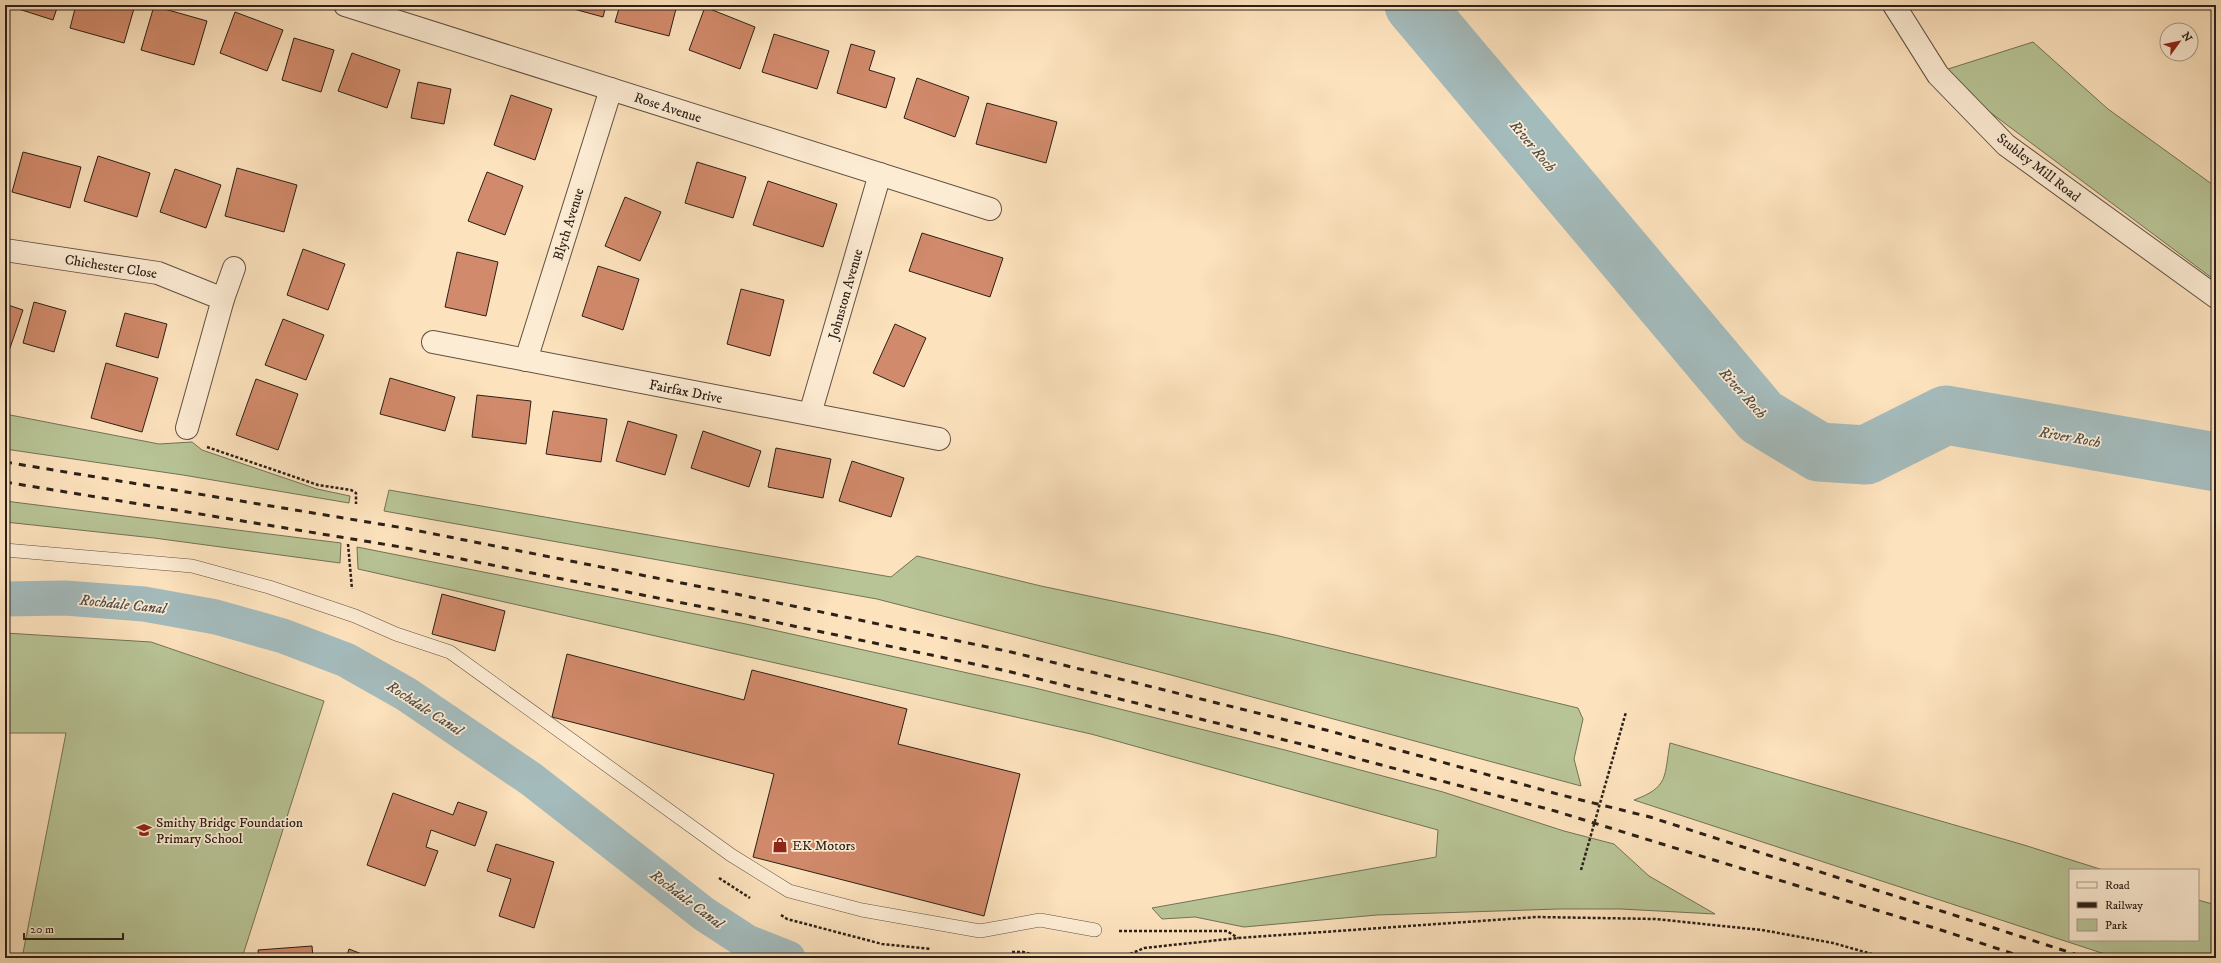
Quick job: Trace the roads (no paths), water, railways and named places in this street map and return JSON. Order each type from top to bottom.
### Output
[{"type":"street","name":"Rose Avenue","points":[[345,5],[990,209]]},
{"type":"street","name":"Stubley Mill Road","points":[[1894,5],[1938,75],[2006,144],[2216,297]]},
{"type":"street","name":"Blyth Avenue","points":[[526,360],[610,89]]},
{"type":"street","name":"Johnston Avenue","points":[[810,414],[880,174]]},
{"type":"street","name":"Chichester Close","points":[[5,250],[158,272],[223,300]]},
{"type":"street","points":[[188,428],[223,300],[234,268]]},
{"type":"street","name":"Fairfax Drive","points":[[433,342],[939,439]]},
{"type":"lane","points":[[5,550],[192,566],[269,587],[355,616],[396,634],[450,652],[731,855],[789,891],[862,910],[980,931],[1040,920],[1095,930]]},
{"type":"waterway","name":"River Roch","points":[[1414,5],[1761,417],[1819,452],[1866,455],[1946,415],[2216,462]]},
{"type":"waterway","name":"Rochdale Canal","points":[[5,599],[65,598],[144,604],[216,617],[283,636],[346,660],[406,694],[531,779],[704,914],[747,942],[788,958]]},
{"type":"railway","points":[[5,462],[404,528],[717,590],[1011,652],[1326,730],[1561,795],[1650,817],[2087,958]]},
{"type":"railway","points":[[5,482],[401,547],[713,609],[1007,671],[1321,749],[1555,811],[1941,930],[2026,958]]},
{"type":"place","name":"Smithy Bridge Foundation Primary School","points":[[144,830]]},
{"type":"place","name":"EK Motors","points":[[780,845]]}]
